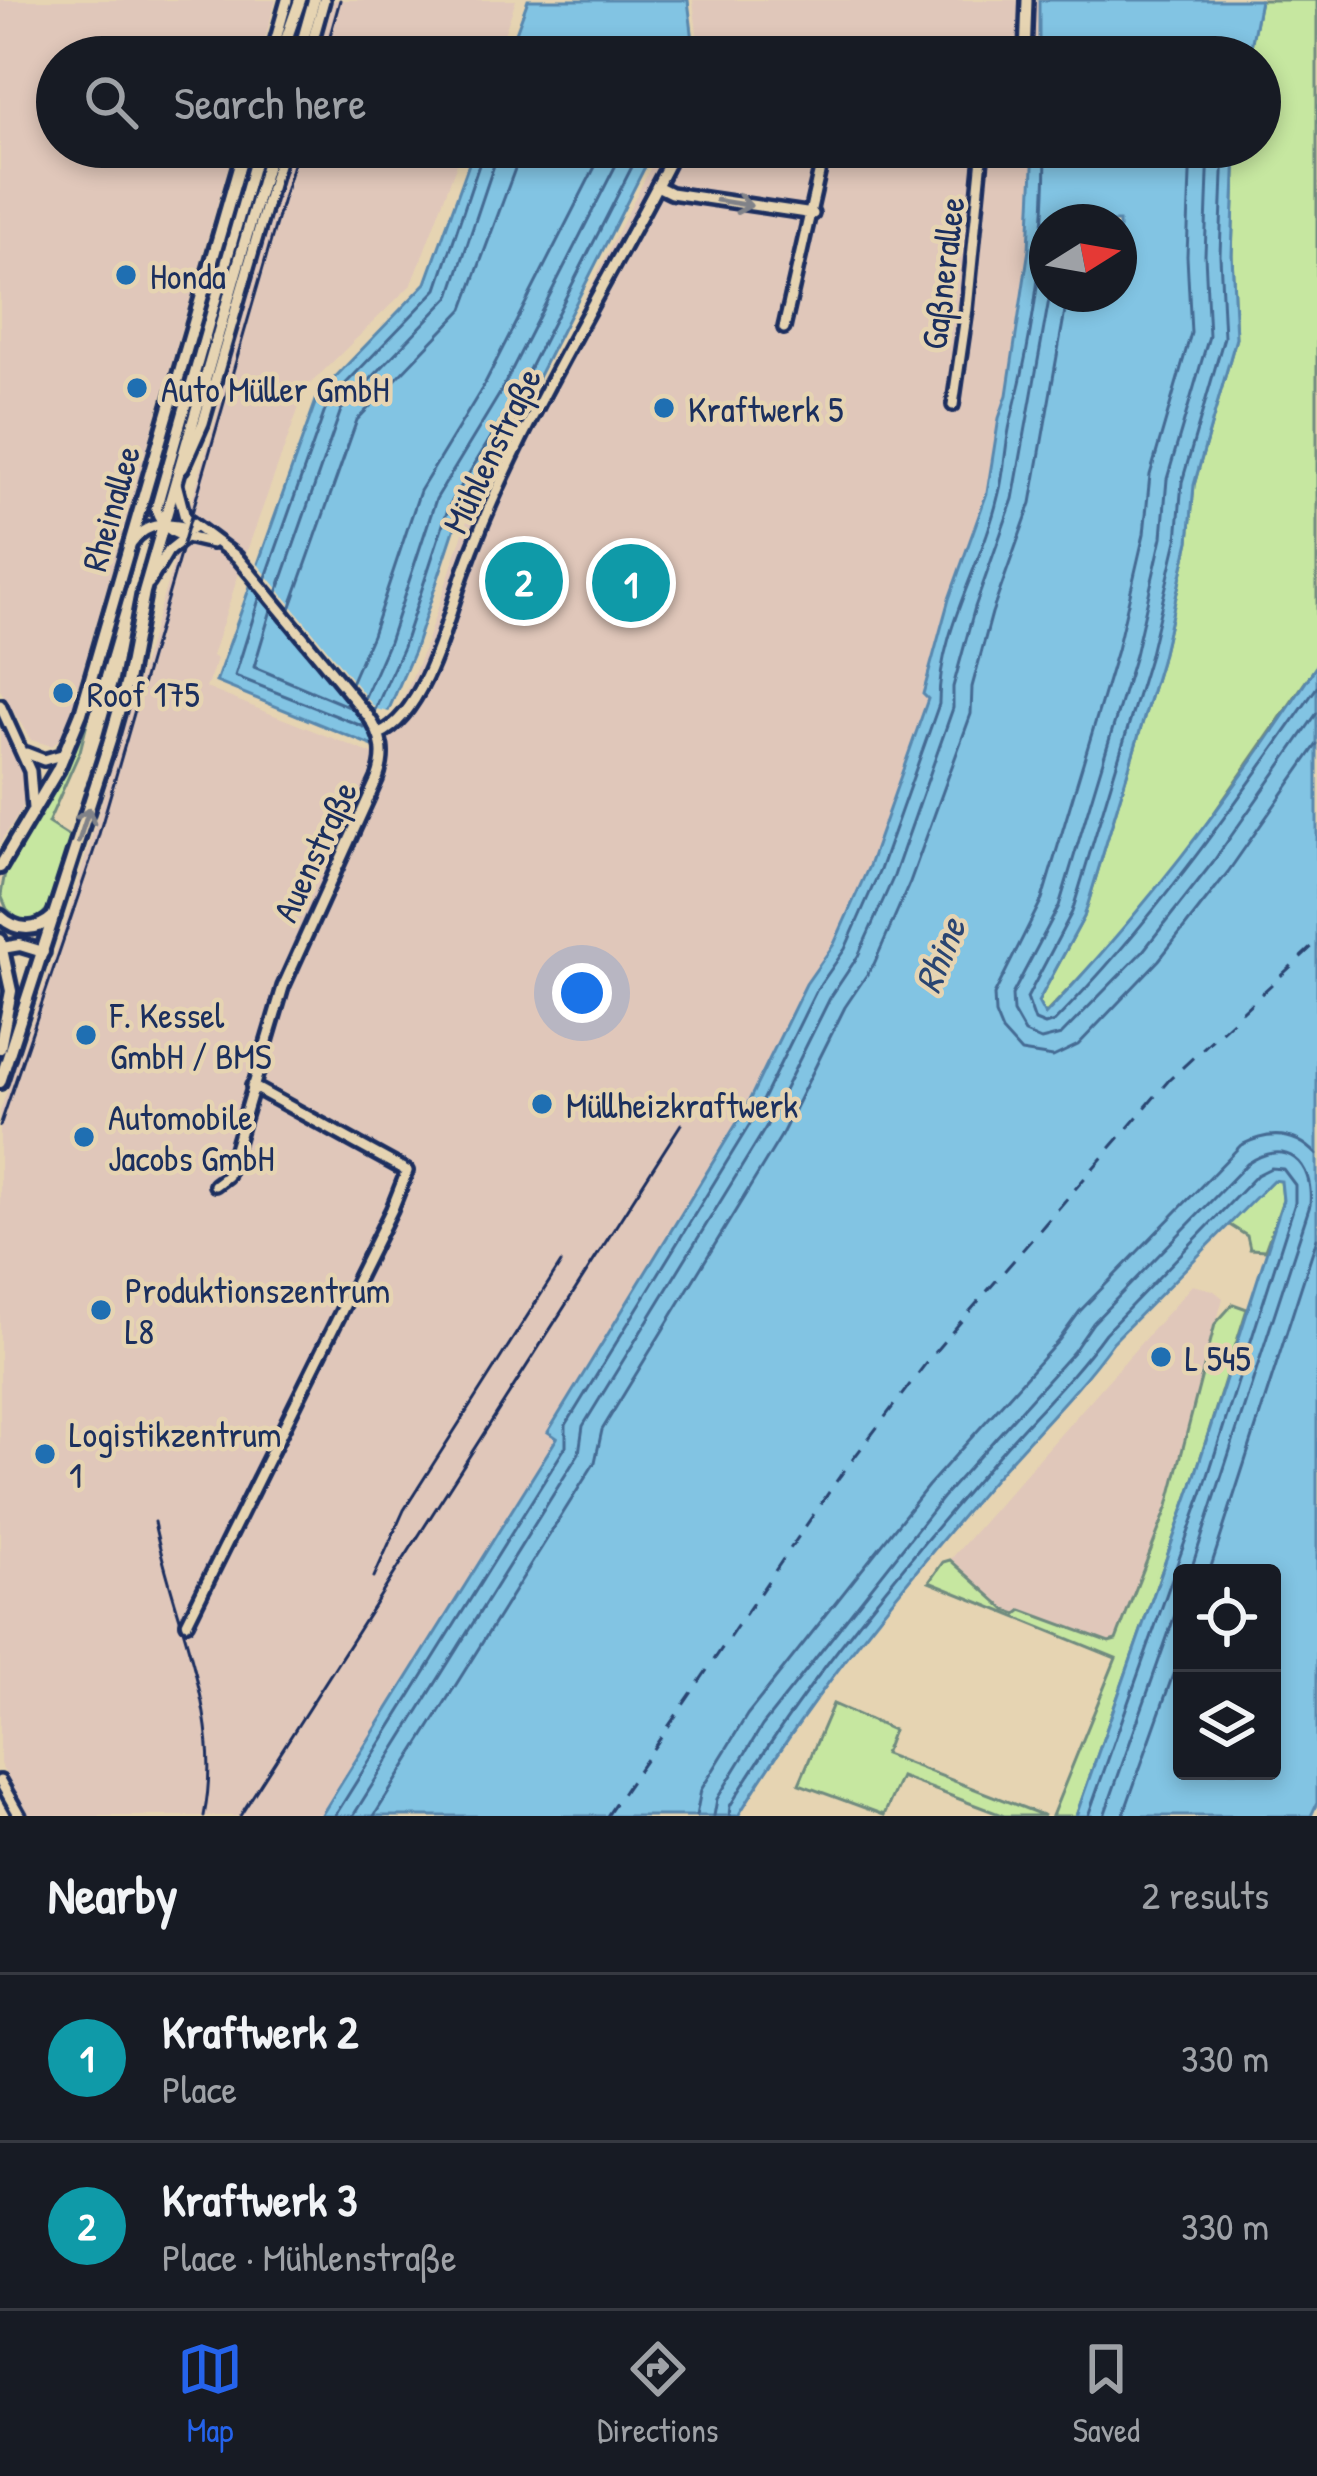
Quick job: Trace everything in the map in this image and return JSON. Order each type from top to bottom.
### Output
[{"type":"main road","points":[[288,36],[300,0]]},
{"type":"main road","points":[[304,36],[314,0]]},
{"type":"main road","name":"Rheinallee","points":[[0,867],[65,754],[89,691],[239,168]]},
{"type":"main road","name":"Rheinallee","points":[[0,1082],[122,701],[144,592],[272,168]]},
{"type":"main road","points":[[0,916],[27,928],[42,926],[54,916]]},
{"type":"main road","points":[[0,1048],[11,991],[1,944],[43,952]]},
{"type":"street","points":[[281,36],[287,0]]},
{"type":"street","points":[[314,36],[324,0]]},
{"type":"street","points":[[1026,36],[1027,0]]},
{"type":"street","name":"Rheinallee","points":[[163,525],[156,509],[253,168]]},
{"type":"street","name":"Rheinallee","points":[[176,480],[203,423],[274,168]]},
{"type":"street","name":"Mühlenstraße","points":[[380,734],[400,722],[420,686],[490,503],[666,168]]},
{"type":"street","points":[[784,328],[821,168]]},
{"type":"street","name":"Gaßnerallee","points":[[952,405],[984,168]]},
{"type":"street","points":[[657,186],[671,193],[813,214]]},
{"type":"street","points":[[176,480],[183,517],[248,570],[380,734]]},
{"type":"street","points":[[130,547],[141,530],[163,525],[203,532]]},
{"type":"street","points":[[163,525],[223,546]]},
{"type":"street","points":[[144,592],[168,551],[187,536]]},
{"type":"street","points":[[0,706],[34,784],[32,814]]},
{"type":"street","name":"Auenstraße","points":[[215,1185],[227,1176],[290,970],[379,774],[380,734]]},
{"type":"street","points":[[21,748],[38,760],[65,754]]},
{"type":"street","points":[[187,1623],[390,1214],[406,1171],[252,1086]]},
{"type":"street","points":[[0,1784],[20,1816]]},
{"type":"shaded area","points":[[0,0],[276,0],[266,36],[36,36],[36,168],[228,168],[64,735],[52,746],[31,740],[0,690]]},
{"type":"shaded area","points":[[334,0],[516,0],[503,36],[323,36]]},
{"type":"shaded area","points":[[693,0],[1039,0],[1039,36],[697,36]]},
{"type":"shaded area","points":[[284,168],[455,168],[412,284],[306,388],[239,573],[206,688],[375,755],[381,752],[423,652],[470,512],[529,409],[650,168],[1033,168],[1029,249],[987,493],[949,599],[928,699],[869,866],[834,944],[806,984],[743,1113],[548,1432],[557,1437],[321,1816],[30,1816],[0,1764],[0,1111],[67,919],[209,443]]},
{"type":"shaded area","points":[[0,721],[28,789],[22,809],[0,843]]},
{"type":"shaded area","points":[[1192,1285],[1223,1298],[1168,1506],[1116,1640],[1109,1642],[1006,1610],[950,1560]]},
{"type":"green space","points":[[1260,0],[1317,0],[1317,665],[1191,846],[1123,932],[1044,1015],[1038,1002],[1084,917],[1161,661],[1189,541],[1194,485],[1236,338],[1232,255],[1235,168],[1281,168],[1281,36],[1253,36]]},
{"type":"green space","points":[[243,168],[247,168],[151,502]]},
{"type":"green space","points":[[123,581],[80,751],[48,823],[70,837],[87,800],[49,907],[38,919],[20,921],[1,895],[6,866],[74,750]]},
{"type":"green space","points":[[1273,1180],[1281,1181],[1283,1200],[1265,1250],[1250,1249],[1247,1236],[1228,1224]]},
{"type":"green space","points":[[1233,1304],[1247,1309],[1192,1485],[1076,1816],[1052,1816],[1116,1658],[929,1582],[943,1562],[950,1560],[1006,1610],[1017,1614],[1022,1610],[1109,1642],[1116,1640],[1168,1506],[1215,1324]]},
{"type":"green space","points":[[833,1704],[893,1730],[884,1754],[1045,1816],[1004,1816],[901,1777],[884,1815],[799,1784]]},
{"type":"water","points":[[528,0],[688,0],[692,36],[515,36]]},
{"type":"water","points":[[1039,0],[1260,0],[1253,36],[1039,36]]},
{"type":"water","points":[[467,168],[644,168],[522,409],[460,512],[414,651],[373,746],[216,682],[318,395],[426,283]]},
{"type":"water","name":"Rhine","points":[[1033,168],[1235,168],[1232,255],[1236,338],[1194,485],[1189,541],[1161,661],[1084,917],[1038,1002],[1045,1015],[1155,890],[1317,665],[1317,1803],[1311,1816],[1076,1816],[1192,1485],[1283,1200],[1281,1181],[1273,1180],[1113,1342],[959,1520],[827,1685],[738,1816],[321,1816],[557,1438],[548,1432],[743,1113],[806,984],[834,944],[869,866],[928,699],[923,694],[949,599],[987,493],[1007,395],[1029,249],[1029,312],[1137,312],[1137,204],[1031,204]]},
{"type":"pier","points":[[257,563],[376,709],[394,713],[376,751],[358,714],[247,579]]},
{"type":"ferry route","points":[[607,1816],[840,1476],[933,1354],[1169,1080],[1317,942]]},
{"type":"railway","points":[[330,36],[340,0]]},
{"type":"railway","points":[[0,1126],[97,841],[292,168]]},
{"type":"railway","points":[[240,1816],[681,1124]]},
{"type":"railway","points":[[374,1577],[404,1510],[561,1263]]},
{"type":"railway","points":[[154,1522],[202,1705],[209,1779],[204,1816]]},
{"type":"place","name":"Honda","points":[[126,275]]},
{"type":"place","name":"Auto Müller GmbH","points":[[137,388]]},
{"type":"place","name":"Kraftwerk 5","points":[[664,408]]},
{"type":"place","name":"Kraftwerk 3","points":[[524,581]]},
{"type":"place","name":"Kraftwerk 2","points":[[631,583]]},
{"type":"place","name":"Roof 175","points":[[63,693]]},
{"type":"place","name":"F. Kessel GmbH / BMS","points":[[86,1035]]},
{"type":"place","name":"Müllheizkraftwerk","points":[[542,1104]]},
{"type":"place","name":"Automobile Jacobs GmbH","points":[[84,1137]]},
{"type":"place","name":"Produktionszentrum L8","points":[[101,1310]]},
{"type":"place","name":"L 545","points":[[1161,1357]]},
{"type":"place","name":"Logistikzentrum 1","points":[[45,1454]]}]
